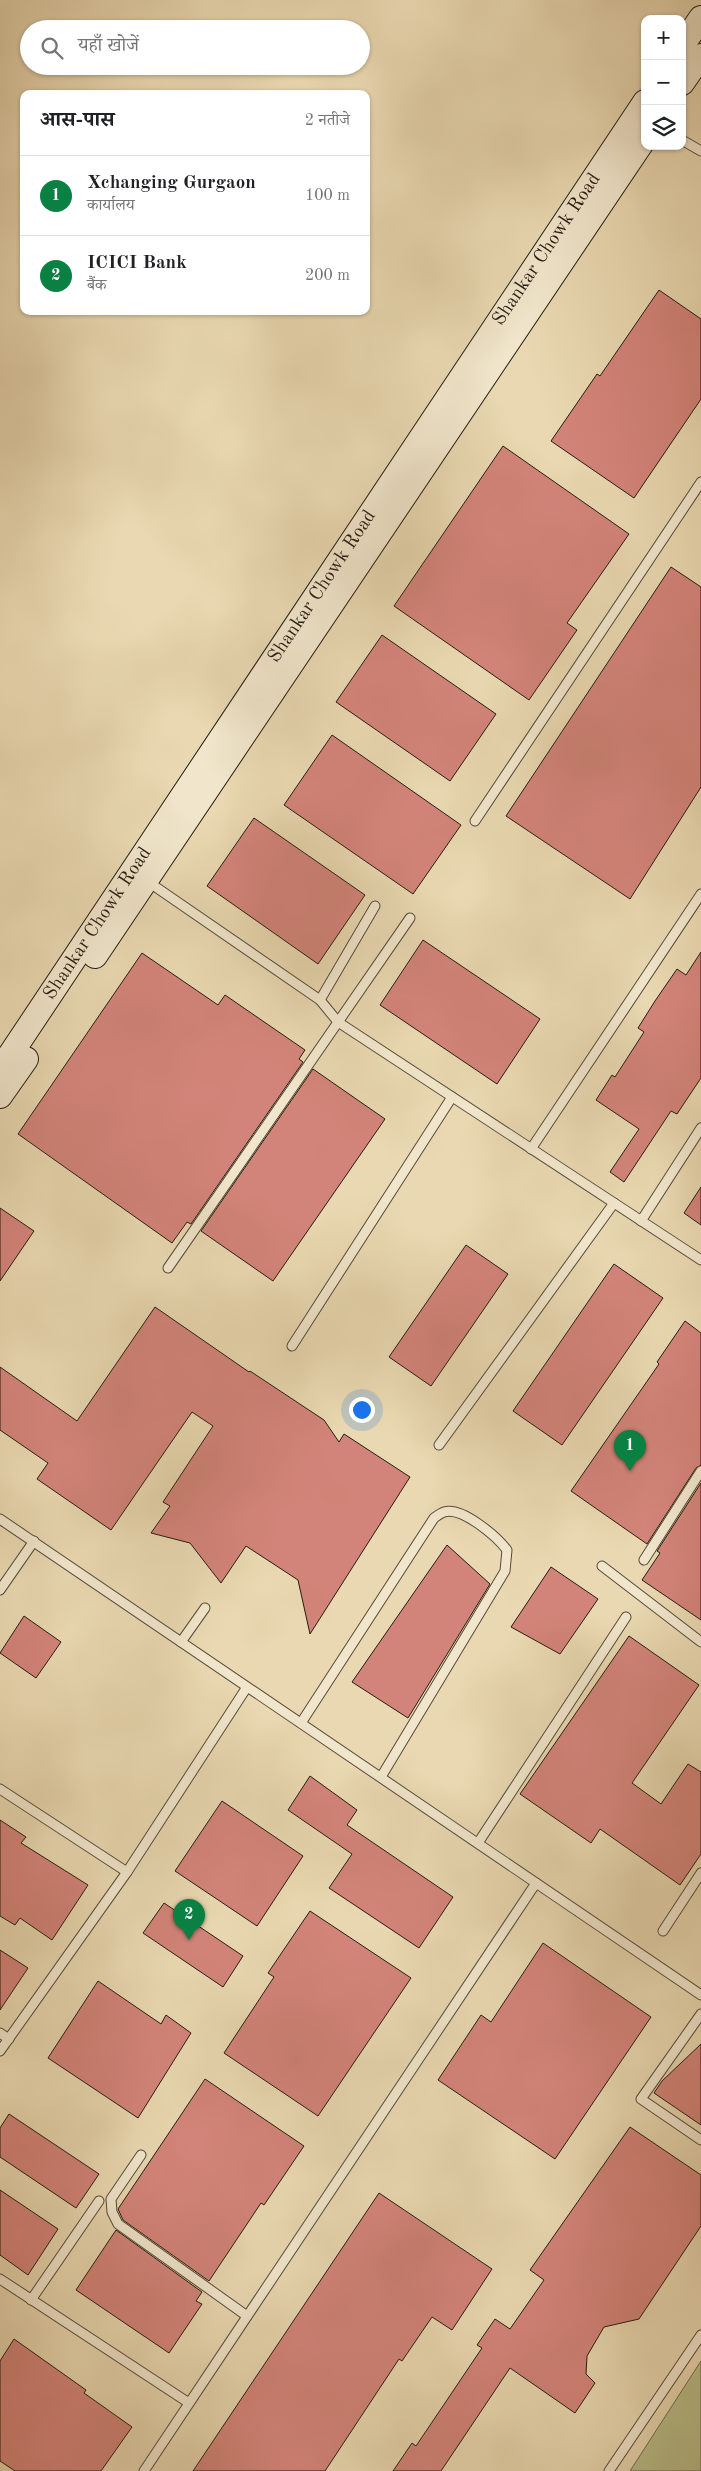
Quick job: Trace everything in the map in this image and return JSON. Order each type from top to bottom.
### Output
[{"type":"main road","points":[[686,40],[701,18]]},
{"type":"main road","points":[[686,77],[701,56]]},
{"type":"main road","name":"Shankar Chowk Road","points":[[0,1070],[643,105]]},
{"type":"main road","name":"Shankar Chowk Road","points":[[0,1096],[641,144]]},
{"type":"lane","points":[[686,142],[701,151]]},
{"type":"lane","points":[[474,820],[701,482]]},
{"type":"lane","points":[[147,880],[320,1000],[338,1022],[701,1260]]},
{"type":"lane","points":[[531,1149],[701,894]]},
{"type":"lane","points":[[320,1000],[374,906]]},
{"type":"lane","points":[[168,1268],[410,918]]},
{"type":"lane","points":[[292,1346],[452,1097]]},
{"type":"lane","points":[[641,1221],[701,1128]]},
{"type":"lane","points":[[439,1445],[614,1203]]},
{"type":"lane","points":[[644,1560],[701,1471]]},
{"type":"lane","points":[[302,1723],[434,1518],[445,1511],[460,1512],[498,1539],[508,1550],[505,1571],[381,1777]]},
{"type":"lane","points":[[0,1519],[701,1995]]},
{"type":"lane","points":[[0,1590],[34,1541]]},
{"type":"lane","points":[[602,1566],[701,1642]]},
{"type":"lane","points":[[181,1642],[204,1608]]},
{"type":"lane","points":[[478,1843],[626,1616]]},
{"type":"lane","points":[[0,2051],[127,1872],[247,1686]]},
{"type":"lane","points":[[0,1789],[127,1872]]},
{"type":"lane","points":[[663,1931],[701,1873]]},
{"type":"lane","points":[[144,2471],[536,1883]]},
{"type":"lane","points":[[701,2014],[641,2099],[701,2140]]},
{"type":"lane","points":[[0,2033],[9,2038]]},
{"type":"lane","points":[[141,2155],[111,2199],[112,2212],[118,2224],[247,2316]]},
{"type":"lane","points":[[31,2300],[100,2201]]},
{"type":"lane","points":[[0,2279],[189,2403]]},
{"type":"lane","points":[[609,2471],[701,2335]]},
{"type":"green space","points":[[701,2361],[701,2471],[630,2471]]},
{"type":"building","points":[[659,290],[701,319],[701,399],[634,498],[551,441],[597,374],[600,376]]},
{"type":"building","points":[[503,446],[629,534],[567,623],[577,630],[529,700],[394,606]]},
{"type":"building","points":[[671,567],[701,587],[701,787],[630,899],[506,816]]},
{"type":"building","points":[[382,635],[496,714],[450,781],[336,702]]},
{"type":"building","points":[[332,735],[461,825],[413,894],[284,805]]},
{"type":"building","points":[[254,818],[365,895],[318,964],[207,886]]},
{"type":"building","points":[[423,940],[540,1019],[497,1084],[380,1005]]},
{"type":"building","points":[[701,952],[701,1078],[677,1114],[671,1111],[624,1182],[610,1172],[639,1129],[596,1100],[612,1075],[615,1077],[644,1032],[638,1028],[677,969],[686,975]]},
{"type":"building","points":[[142,953],[218,1005],[225,995],[305,1050],[299,1059],[303,1062],[191,1224],[187,1222],[172,1243],[18,1134]]},
{"type":"building","points":[[313,1069],[385,1119],[273,1281],[201,1231]]},
{"type":"building","points":[[701,1187],[701,1225],[684,1213]]},
{"type":"building","points":[[0,1208],[34,1231],[0,1281]]},
{"type":"building","points":[[466,1245],[508,1274],[431,1386],[389,1357]]},
{"type":"building","points":[[614,1264],[663,1298],[562,1445],[513,1411]]},
{"type":"building","points":[[155,1307],[249,1372],[324,1420],[339,1442],[344,1434],[410,1477],[310,1634],[298,1580],[246,1546],[221,1583],[190,1543],[151,1533],[170,1506],[163,1502],[213,1426],[192,1412],[111,1530],[37,1479],[48,1463],[0,1430],[0,1367],[77,1421]]},
{"type":"building","points":[[685,1321],[701,1333],[701,1465],[696,1468],[647,1544],[571,1491],[659,1364],[657,1362]]},
{"type":"building","points":[[701,1483],[701,1620],[642,1580],[660,1553],[657,1551]]},
{"type":"building","points":[[447,1545],[490,1584],[408,1718],[352,1682]]},
{"type":"building","points":[[551,1567],[598,1599],[560,1654],[511,1627]]},
{"type":"building","points":[[24,1616],[61,1642],[36,1678],[0,1653]]},
{"type":"building","points":[[629,1636],[699,1685],[632,1783],[661,1804],[688,1764],[701,1772],[701,1854],[680,1885],[600,1829],[591,1843],[520,1794]]},
{"type":"building","points":[[310,1776],[357,1810],[347,1825],[453,1897],[419,1948],[329,1888],[352,1854],[288,1810]]},
{"type":"building","points":[[222,1801],[303,1856],[257,1926],[175,1871]]},
{"type":"building","points":[[0,1820],[26,1837],[21,1843],[88,1885],[52,1940],[20,1918],[15,1925],[0,1916]]},
{"type":"building","points":[[164,1903],[243,1956],[223,1987],[143,1933]]},
{"type":"building","points":[[310,1911],[411,1978],[318,2116],[224,2053],[274,1977],[268,1973]]},
{"type":"building","points":[[543,1943],[651,2017],[555,2159],[438,2080],[481,2015],[491,2022]]},
{"type":"building","points":[[0,1950],[28,1968],[0,2010]]},
{"type":"building","points":[[98,1981],[161,2024],[166,2015],[191,2033],[138,2118],[48,2058]]},
{"type":"building","points":[[701,2044],[701,2125],[654,2093],[662,2081]]},
{"type":"building","points":[[205,2079],[304,2146],[264,2205],[261,2203],[209,2281],[123,2220],[118,2209]]},
{"type":"building","points":[[9,2114],[99,2174],[76,2208],[0,2157],[0,2128]]},
{"type":"building","points":[[630,2127],[701,2175],[701,2226],[639,2319],[604,2327],[587,2356],[586,2374],[595,2383],[575,2413],[510,2368],[441,2471],[393,2471],[412,2443],[416,2446],[482,2348],[477,2345],[495,2319],[510,2329],[544,2280],[530,2270]]},
{"type":"building","points":[[0,2190],[58,2229],[28,2275],[0,2255]]},
{"type":"building","points":[[379,2193],[492,2269],[452,2330],[432,2317],[402,2361],[399,2359],[325,2471],[193,2471]]},
{"type":"building","points":[[116,2230],[202,2292],[196,2301],[202,2304],[169,2353],[76,2290]]},
{"type":"building","points":[[14,2339],[86,2390],[84,2393],[132,2427],[101,2471],[15,2471],[0,2461],[0,2361]]},
{"type":"place","name":"Xchanging Gurgaon","points":[[630,1471]]},
{"type":"place","name":"ICICI Bank","points":[[189,1940]]}]
